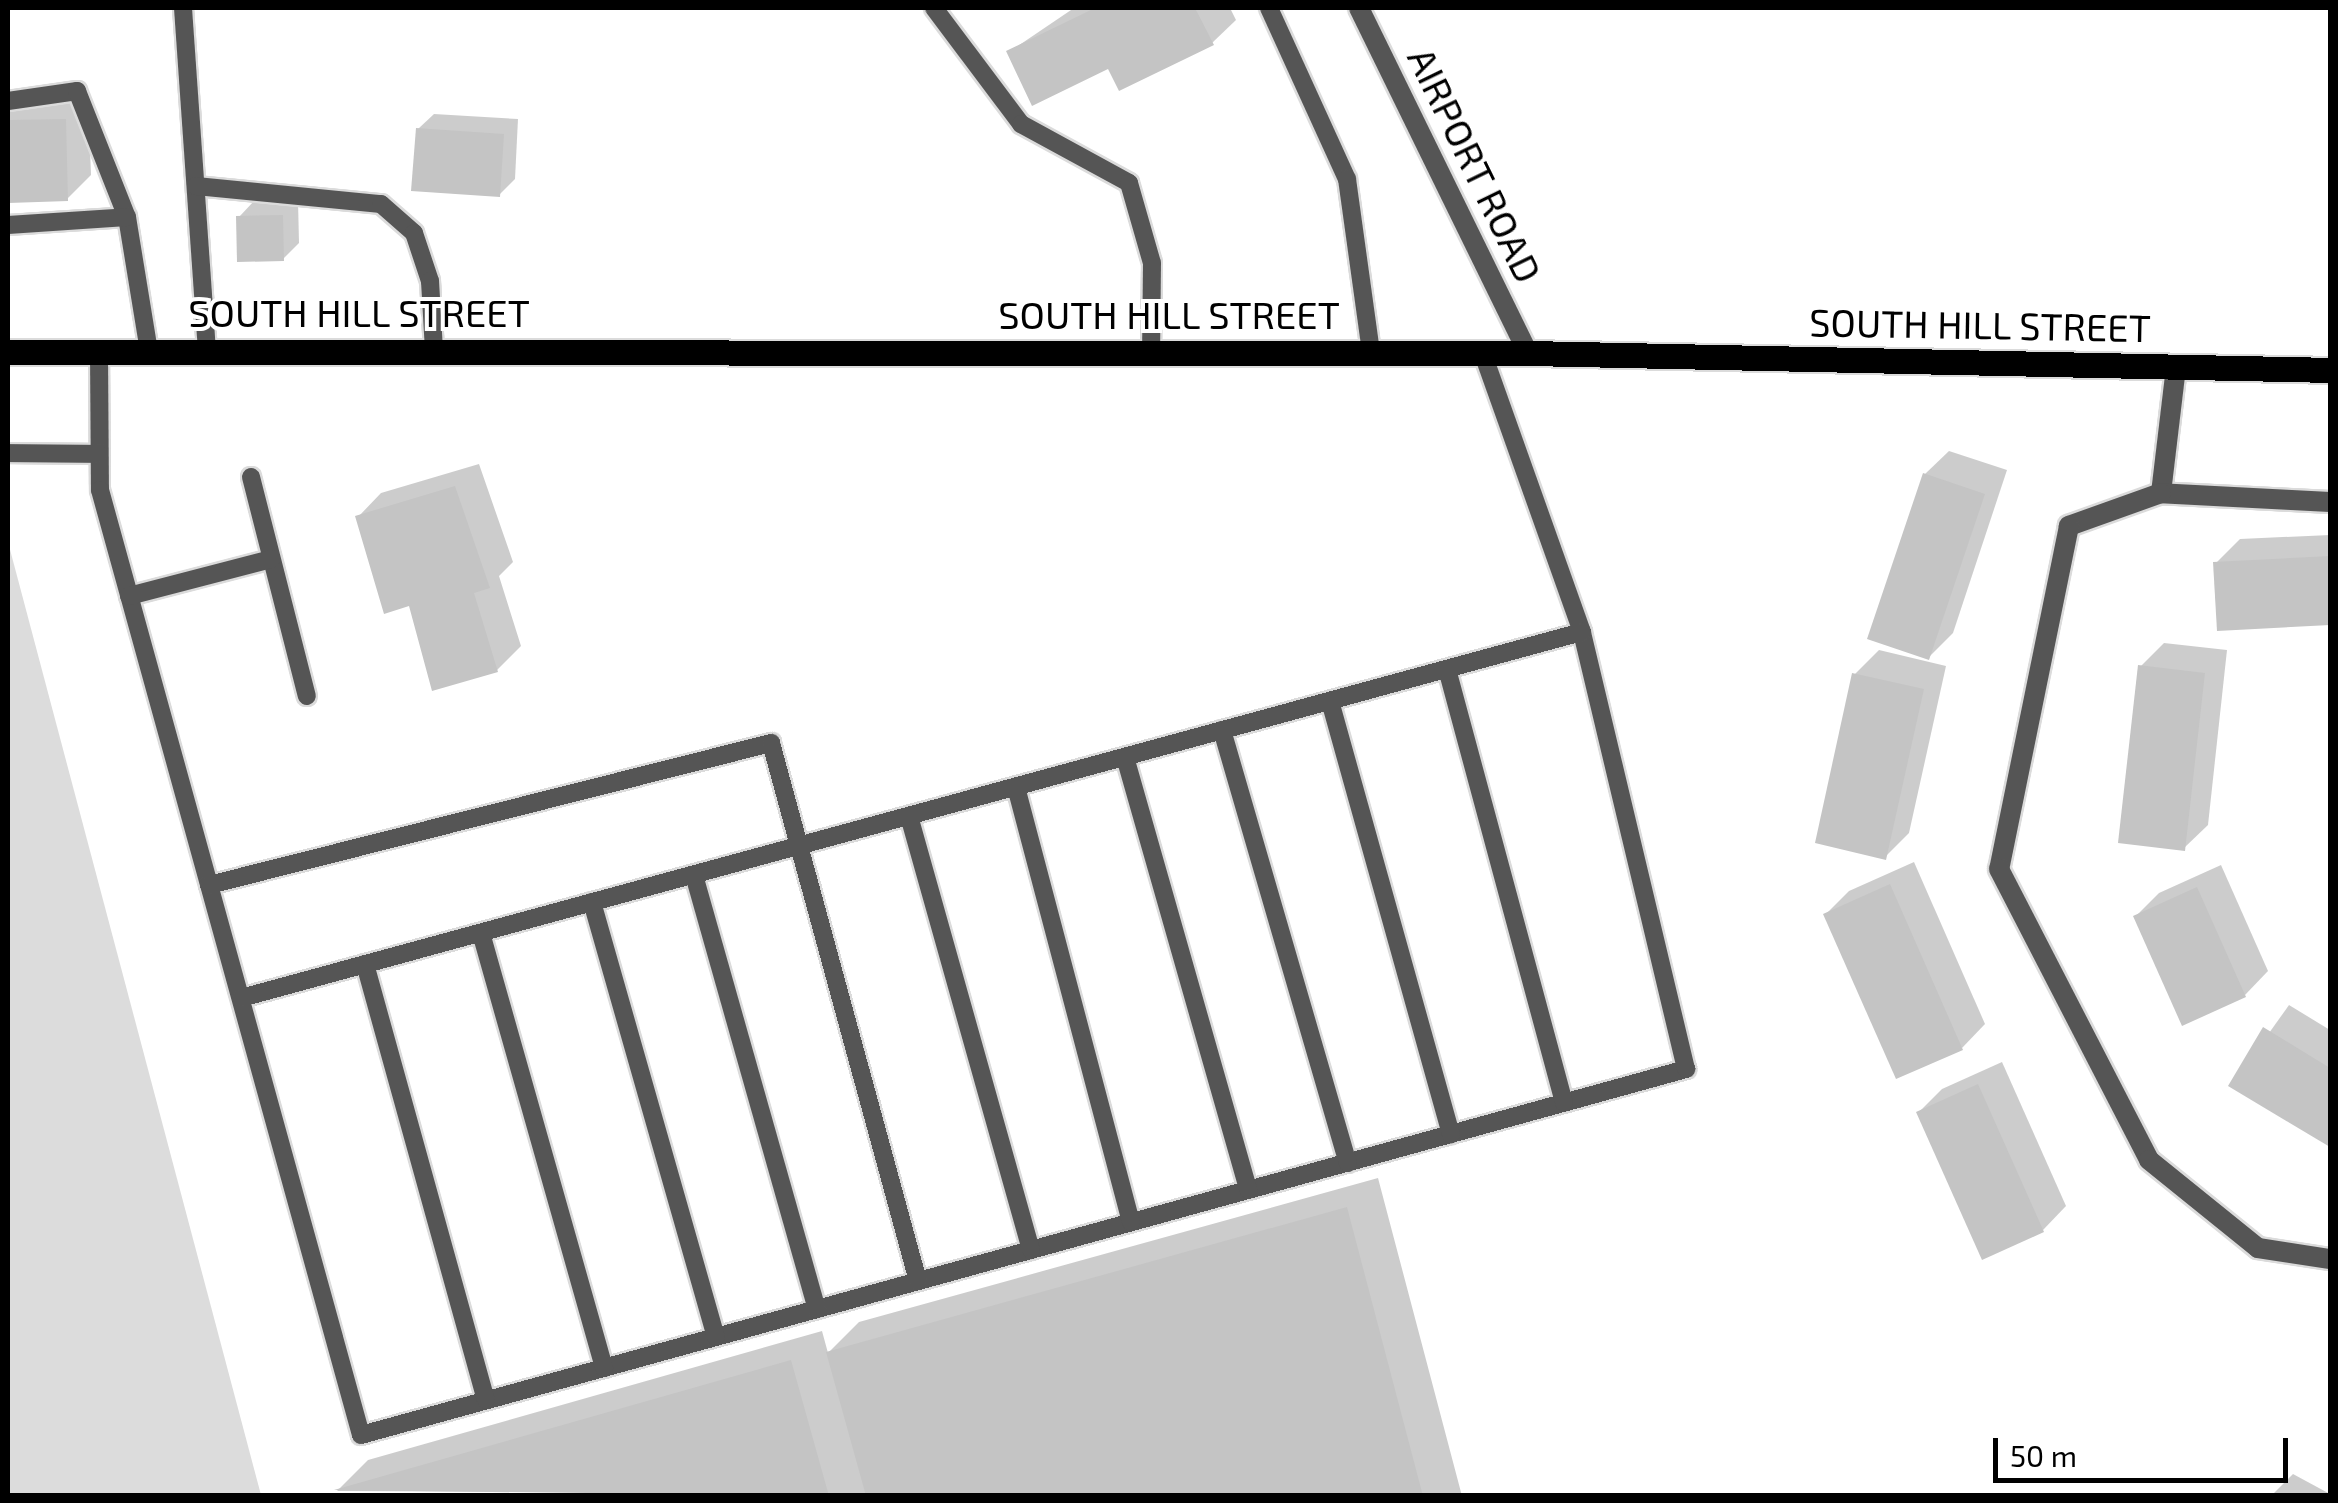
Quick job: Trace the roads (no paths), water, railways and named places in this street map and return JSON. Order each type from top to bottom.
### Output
[{"type":"main road","name":"SOUTH HILL STREET","points":[[8,352],[1528,353],[2330,370]]},
{"type":"street","name":"AIRPORT ROAD","points":[[1359,8],[1528,353]]},
{"type":"street","points":[[2161,492],[2176,367]]},
{"type":"street","points":[[2330,502],[2161,492],[2068,526],[1999,870],[2149,1160],[2258,1248],[2330,1259]]},
{"type":"lane","points":[[183,8],[206,350]]},
{"type":"lane","points":[[934,8],[1022,124],[1128,183],[1152,263],[1150,353]]},
{"type":"lane","points":[[1269,8],[1347,178],[1371,353]]},
{"type":"lane","points":[[8,102],[77,91],[128,218],[149,351]]},
{"type":"lane","points":[[196,186],[381,204],[414,233],[430,281],[434,350]]},
{"type":"lane","points":[[8,225],[128,218]]},
{"type":"lane","points":[[99,352],[99,454],[129,596],[362,1435],[1686,1069],[1582,632],[1483,354]]},
{"type":"lane","points":[[8,453],[99,454]]},
{"type":"lane","points":[[251,476],[307,696]]},
{"type":"lane","points":[[129,596],[272,558]]},
{"type":"lane","points":[[241,998],[1582,632]]},
{"type":"lane","points":[[1447,669],[1564,1102]]},
{"type":"lane","points":[[1330,701],[1451,1134]]},
{"type":"lane","points":[[1222,730],[1348,1162]]},
{"type":"lane","points":[[209,885],[771,742],[918,1281]]},
{"type":"lane","points":[[1125,757],[1248,1190]]},
{"type":"lane","points":[[1016,787],[1131,1222]]},
{"type":"lane","points":[[909,816],[1032,1250]]},
{"type":"lane","points":[[694,875],[817,1309]]},
{"type":"lane","points":[[592,902],[716,1337]]},
{"type":"lane","points":[[481,933],[604,1368]]},
{"type":"lane","points":[[365,964],[486,1400]]}]
